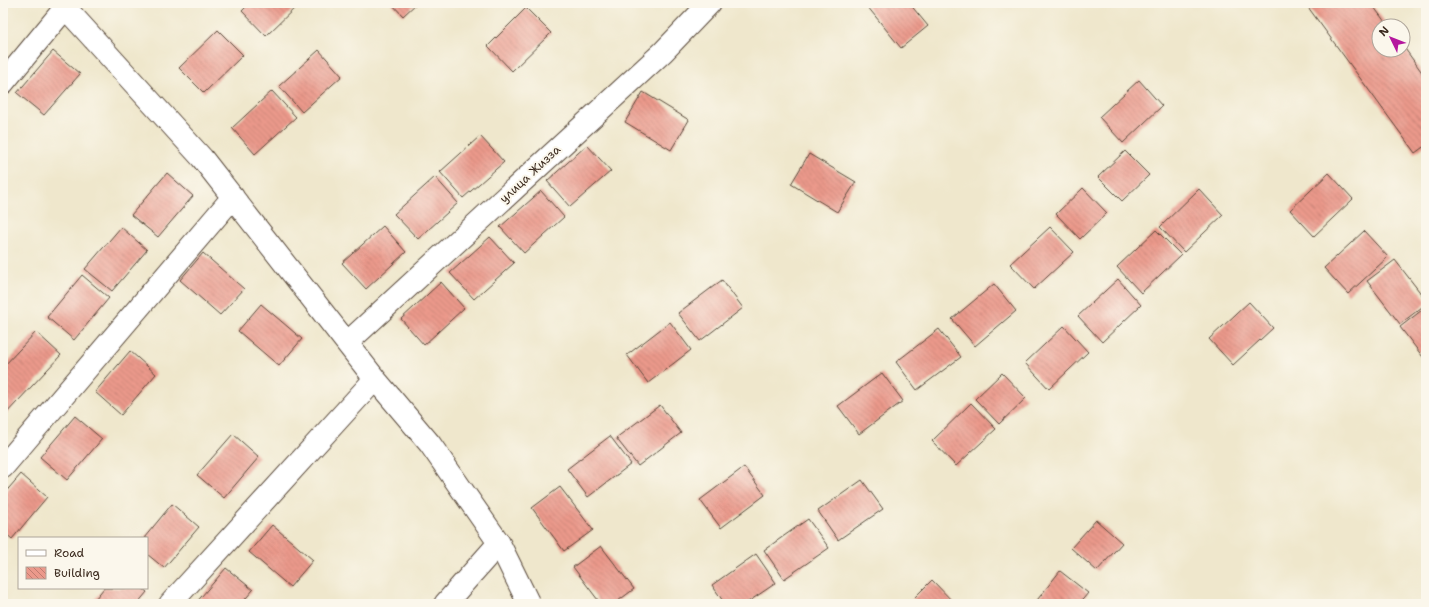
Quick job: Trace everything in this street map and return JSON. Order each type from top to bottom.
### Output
[{"type":"street","name":"улица Жизза","points":[[347,343],[663,52],[710,3]]},
{"type":"street","points":[[3,82],[63,5],[202,158],[375,379],[430,444],[500,543],[529,604]]},
{"type":"street","points":[[3,467],[233,198]]},
{"type":"street","points":[[170,604],[375,379]]},
{"type":"street","points":[[445,604],[500,543]]},
{"type":"building","points":[[250,3],[300,3],[266,36],[242,11]]},
{"type":"building","points":[[391,3],[417,3],[403,16]]},
{"type":"building","points":[[871,3],[909,3],[928,26],[901,48],[867,6]]},
{"type":"building","points":[[1305,3],[1371,3],[1382,18],[1371,18],[1371,58],[1411,57],[1426,78],[1426,145],[1415,153]]},
{"type":"building","points":[[526,8],[551,33],[512,71],[488,46]]},
{"type":"building","points":[[218,30],[243,55],[204,93],[179,68]]},
{"type":"building","points":[[319,50],[342,76],[302,112],[279,86]]},
{"type":"building","points":[[53,51],[80,74],[44,115],[17,93]]},
{"type":"building","points":[[1139,80],[1162,106],[1123,143],[1099,117]]},
{"type":"building","points":[[272,91],[296,117],[255,154],[232,128]]},
{"type":"building","points":[[643,92],[689,120],[671,150],[625,122]]},
{"type":"building","points":[[480,136],[504,162],[463,198],[440,172]]},
{"type":"building","points":[[587,145],[611,171],[570,207],[547,181]]},
{"type":"building","points":[[1125,151],[1149,175],[1122,201],[1098,177]]},
{"type":"building","points":[[809,154],[856,182],[837,212],[791,184]]},
{"type":"building","points":[[167,173],[193,196],[158,237],[131,215]]},
{"type":"building","points":[[1329,173],[1353,199],[1314,236],[1290,210]]},
{"type":"building","points":[[435,177],[458,203],[418,239],[394,214]]},
{"type":"building","points":[[1083,188],[1107,213],[1080,239],[1056,214]]},
{"type":"building","points":[[1199,189],[1223,215],[1184,252],[1160,227]]},
{"type":"building","points":[[541,191],[564,217],[524,253],[500,227]]},
{"type":"building","points":[[383,226],[406,252],[366,289],[342,263]]},
{"type":"building","points":[[121,227],[147,250],[112,291],[85,269]]},
{"type":"building","points":[[1050,227],[1074,252],[1034,289],[1010,264]]},
{"type":"building","points":[[1156,230],[1181,255],[1141,293],[1117,267]]},
{"type":"building","points":[[1364,231],[1388,257],[1348,294],[1324,268]]},
{"type":"building","points":[[490,237],[514,263],[474,299],[450,273]]},
{"type":"building","points":[[203,253],[244,289],[220,315],[180,280]]},
{"type":"building","points":[[1395,260],[1426,300],[1426,304],[1400,324],[1367,281]]},
{"type":"building","points":[[82,275],[109,298],[74,340],[47,317]]},
{"type":"building","points":[[1118,279],[1141,305],[1102,342],[1078,316]]},
{"type":"building","points":[[722,280],[743,308],[700,341],[678,313]]},
{"type":"building","points":[[441,282],[464,308],[424,345],[401,319]]},
{"type":"building","points":[[994,284],[1016,311],[975,346],[952,319]]},
{"type":"building","points":[[1249,302],[1273,328],[1233,365],[1209,339]]},
{"type":"building","points":[[261,304],[302,339],[279,366],[238,331]]},
{"type":"building","points":[[1426,307],[1426,361],[1400,327]]},
{"type":"building","points":[[670,322],[691,350],[648,383],[627,355]]},
{"type":"building","points":[[1064,326],[1088,352],[1049,389],[1025,363]]},
{"type":"building","points":[[939,329],[961,357],[917,390],[896,362]]},
{"type":"building","points":[[36,332],[61,355],[3,417],[3,367]]},
{"type":"building","points":[[130,351],[156,374],[121,415],[95,392]]},
{"type":"building","points":[[882,373],[903,401],[859,434],[838,406]]},
{"type":"building","points":[[1002,373],[1026,398],[999,424],[975,399]]},
{"type":"building","points":[[971,403],[996,429],[956,466],[932,441]]},
{"type":"building","points":[[660,405],[681,433],[638,466],[616,438]]},
{"type":"building","points":[[75,416],[102,439],[67,480],[40,457]]},
{"type":"building","points":[[233,434],[259,457],[224,498],[197,475]]},
{"type":"building","points":[[610,436],[631,464],[588,497],[567,469]]},
{"type":"building","points":[[744,467],[765,495],[721,528],[700,500]]},
{"type":"building","points":[[21,474],[47,497],[12,539],[3,531],[3,495]]},
{"type":"building","points":[[862,480],[883,509],[838,540],[818,511]]},
{"type":"building","points":[[560,487],[593,530],[564,551],[532,508]]},
{"type":"building","points":[[172,504],[199,527],[164,568],[148,555],[148,537],[145,537]]},
{"type":"building","points":[[808,519],[829,548],[784,579],[764,550]]},
{"type":"building","points":[[1096,520],[1122,543],[1097,571],[1071,548]]},
{"type":"building","points":[[272,525],[313,560],[290,587],[249,552]]},
{"type":"building","points":[[601,546],[634,589],[614,604],[601,604],[573,567]]},
{"type":"building","points":[[756,554],[776,583],[745,604],[725,604],[712,585]]},
{"type":"building","points":[[226,568],[253,590],[241,604],[195,604]]},
{"type":"building","points":[[1060,571],[1088,593],[1079,604],[1034,604]]},
{"type":"building","points":[[932,580],[955,604],[908,604]]},
{"type":"building","points":[[103,589],[143,589],[147,592],[137,604],[91,604]]}]
